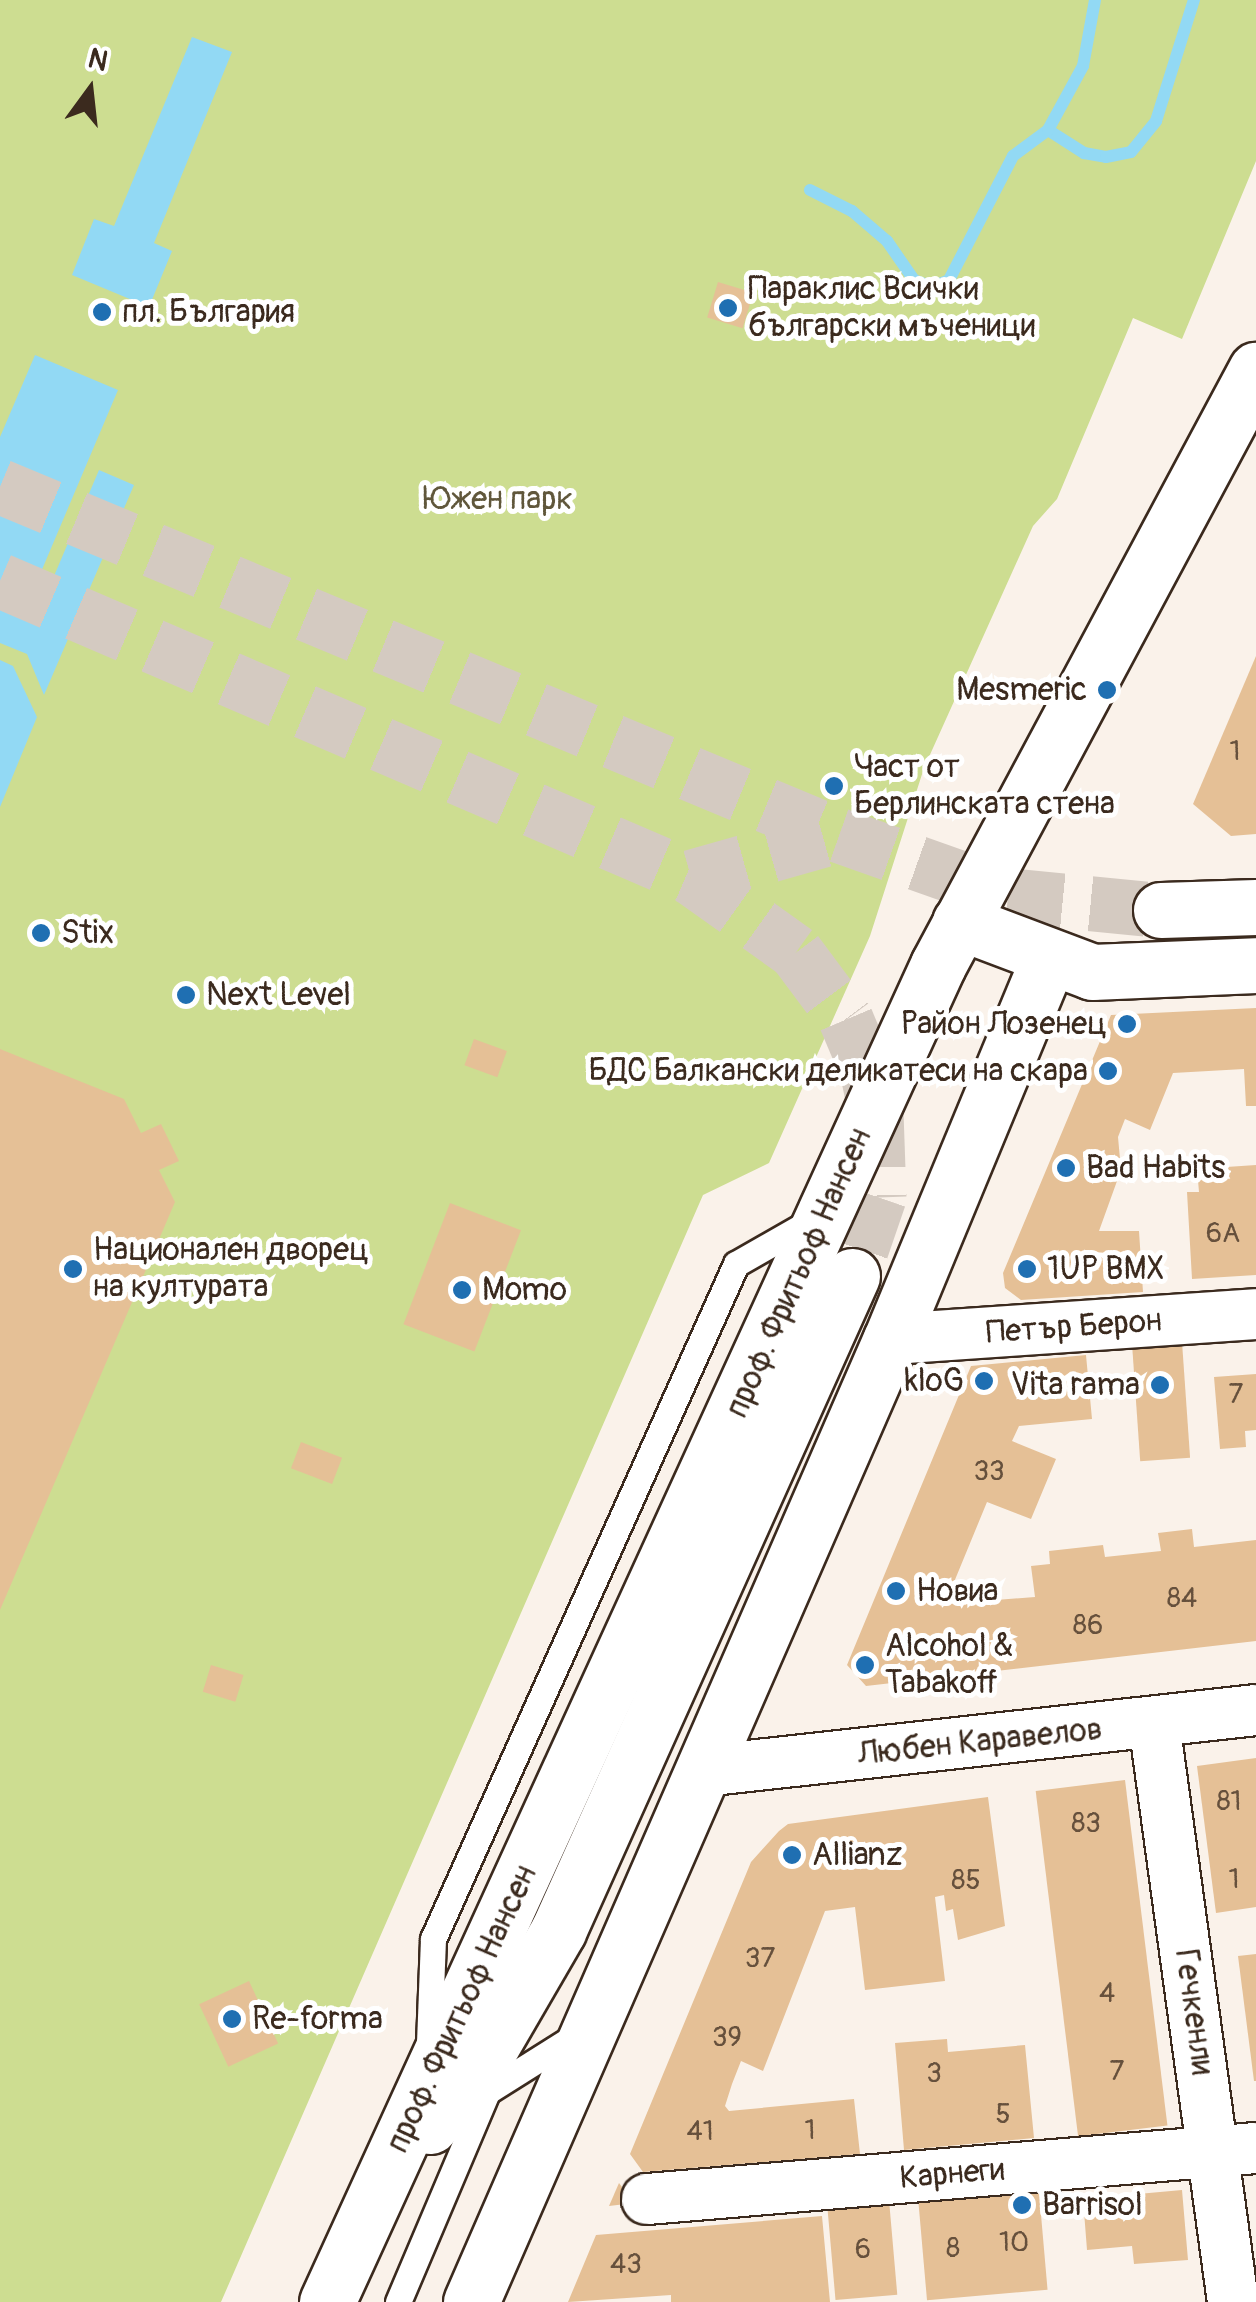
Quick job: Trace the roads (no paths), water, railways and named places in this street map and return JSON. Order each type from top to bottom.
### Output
[{"type":"main road","name":"проф. Фритьоф Нансен","points":[[328,2302],[960,922],[1012,817],[1256,370]]},
{"type":"main road","points":[[1012,817],[1022,910],[1049,958]]},
{"type":"main road","points":[[1160,910],[1256,908]]},
{"type":"main road","points":[[960,922],[1092,972],[1256,965]]},
{"type":"main road","points":[[472,2302],[891,1340],[1049,958]]},
{"type":"main road","name":"проф. Фритьоф Нансен","points":[[376,2192],[486,2057],[530,1986],[852,1276]]},
{"type":"street","name":"Петър Берон","points":[[891,1340],[1256,1314]]},
{"type":"street","name":"Любен Каравелов","points":[[703,1772],[1256,1710]]},
{"type":"street","name":"Гечкенли","points":[[1154,1723],[1234,2150],[1233,2302]]},
{"type":"street","name":"Карнеги","points":[[647,2199],[1234,2150]]},
{"type":"lane","points":[[398,2302],[530,1986]]},
{"type":"lane","points":[[488,2090],[592,2026]]},
{"type":"water","points":[[192,37],[232,52],[154,243],[172,251],[149,307],[72,275],[94,219],[114,226]]},
{"type":"water","points":[[35,355],[118,390],[27,605],[40,609],[99,470],[134,485],[44,695],[27,654],[0,643],[0,437]]},
{"type":"water","points":[[0,660],[13,666],[37,717],[0,807]]},
{"type":"waterway","points":[[810,190],[852,211],[887,241],[914,280],[932,287],[949,280],[1013,156],[1048,130],[1083,66],[1095,0]]},
{"type":"waterway","points":[[1048,130],[1084,153],[1106,157],[1131,152],[1156,121],[1194,0]]},
{"type":"tunnel","points":[[0,486],[839,835],[1008,895],[1161,910]]},
{"type":"tunnel","points":[[0,580],[691,877],[839,835]]},
{"type":"tunnel","points":[[691,877],[796,952],[846,1019],[867,1069],[876,1112],[879,1197],[852,1276]]},
{"type":"place","name":"Параклис Всички български мъченици","points":[[728,308]]},
{"type":"place","name":"пл. България","points":[[102,312]]},
{"type":"place","name":"Mesmeric","points":[[1107,690]]},
{"type":"place","name":"Част от Берлинската стена","points":[[834,786]]},
{"type":"place","name":"Stix","points":[[41,933]]},
{"type":"place","name":"Next Level","points":[[186,995]]},
{"type":"place","name":"Район Лозенец","points":[[1127,1024]]},
{"type":"place","name":"БДС Балкански деликатеси на скара","points":[[1108,1071]]},
{"type":"place","name":"Bad Habits","points":[[1066,1168]]},
{"type":"place","name":"Национален дворец на културата","points":[[73,1269]]},
{"type":"place","name":"1UP BMX","points":[[1027,1269]]},
{"type":"place","name":"Momo","points":[[462,1290]]},
{"type":"place","name":"kloG","points":[[984,1381]]},
{"type":"place","name":"Vita rama","points":[[1160,1385]]},
{"type":"place","name":"Новиа","points":[[896,1591]]},
{"type":"place","name":"Alcohol & Tabakoff","points":[[865,1665]]},
{"type":"place","name":"Allianz","points":[[792,1855]]},
{"type":"place","name":"Re-forma","points":[[232,2019]]},
{"type":"place","name":"Barrisol","points":[[1022,2205]]},
{"type":"park label","name":"Южен парк","points":[[498,499]]}]
